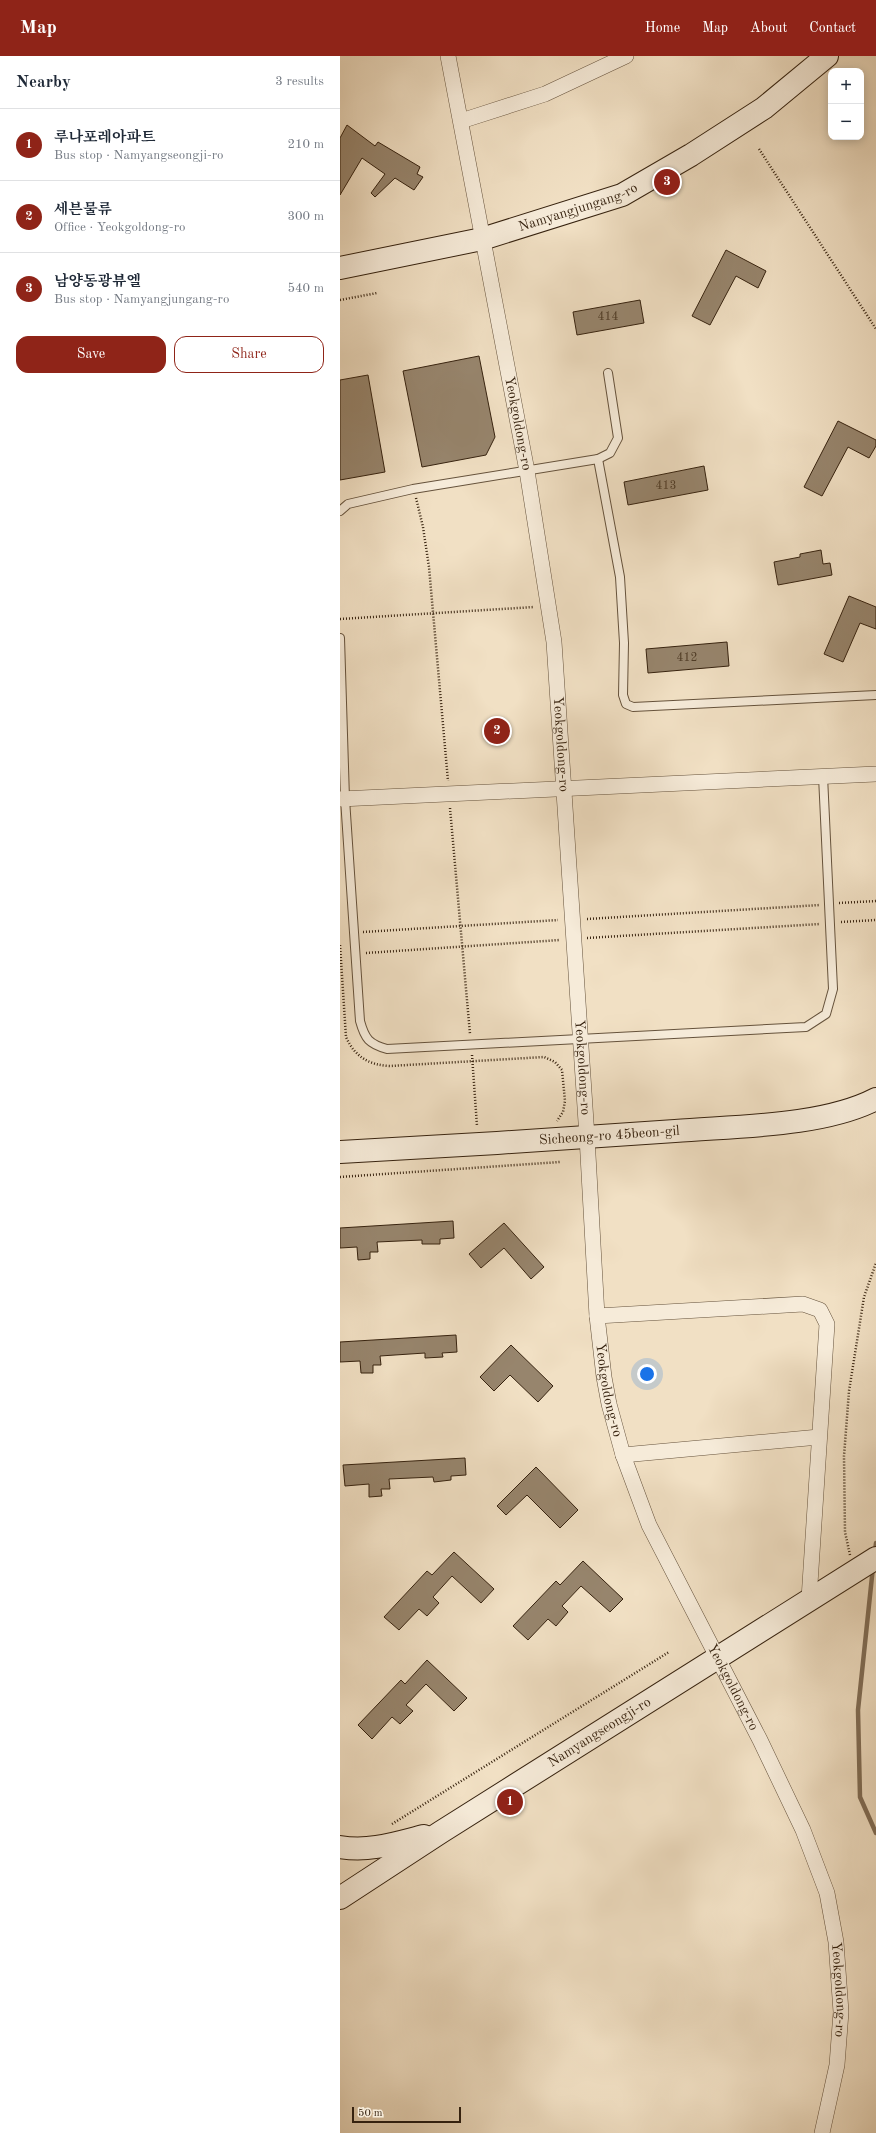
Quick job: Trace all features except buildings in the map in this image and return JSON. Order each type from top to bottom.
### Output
[{"type":"street","name":"Yeokgoldong-ro","points":[[448,56],[527,471],[554,642],[571,920],[587,1137],[597,1316],[609,1404],[623,1455],[649,1525],[718,1658],[812,1848],[827,1893],[832,1916],[839,1966],[841,2012],[837,2065],[822,2133]]},
{"type":"street","points":[[461,121],[545,94],[626,56]]},
{"type":"street","name":"Namyangjungang-ro","points":[[340,268],[482,239],[622,195],[764,108],[827,56]]},
{"type":"street","points":[[342,799],[876,774]]},
{"type":"street","name":"Sicheong-ro 45beon-gil","points":[[340,1152],[587,1137],[789,1122],[858,1108],[876,1099]]},
{"type":"street","points":[[597,1316],[803,1304],[820,1310],[827,1324],[809,1599]]},
{"type":"street","points":[[623,1455],[819,1437]]},
{"type":"street","name":"Namyangseongji-ro","points":[[340,1898],[441,1832],[868,1562]]},
{"type":"street","points":[[340,1847],[359,1849],[378,1848],[441,1832]]},
{"type":"lane","points":[[340,511],[348,504],[414,489],[598,459],[610,453],[618,438],[608,373]]},
{"type":"lane","points":[[598,459],[620,577],[624,643],[622,695],[626,704],[633,707],[876,695]]},
{"type":"lane","points":[[340,638],[342,799],[354,932],[360,1021],[363,1032],[372,1045],[387,1049],[806,1027],[826,1014],[833,990],[823,776]]},
{"type":"path","points":[[759,149],[876,328]]},
{"type":"path","points":[[340,300],[377,293]]},
{"type":"path","points":[[340,619],[548,606]]},
{"type":"path","points":[[354,932],[876,901]]},
{"type":"path","points":[[340,954],[876,920]]},
{"type":"path","points":[[340,945],[346,1037],[351,1048],[358,1056],[367,1062],[390,1066],[544,1057],[555,1062],[562,1070],[565,1101],[562,1112],[557,1121],[552,1123]]},
{"type":"path","points":[[470,1129],[477,1128]]},
{"type":"path","points":[[340,1177],[560,1162]]},
{"type":"path","points":[[845,1532],[844,1456],[849,1392],[864,1298],[876,1263]]},
{"type":"path","points":[[391,1825],[669,1652]]},
{"type":"waterway","points":[[875,1552],[876,1543]]},
{"type":"waterway","points":[[873,1567],[858,1710],[860,1797],[876,1833]]},
{"type":"place","name":"남양동광뷰엘","points":[[667,182]]},
{"type":"place","name":"세븐물류","points":[[497,731]]},
{"type":"place","name":"루나포레아파트","points":[[510,1802]]}]
